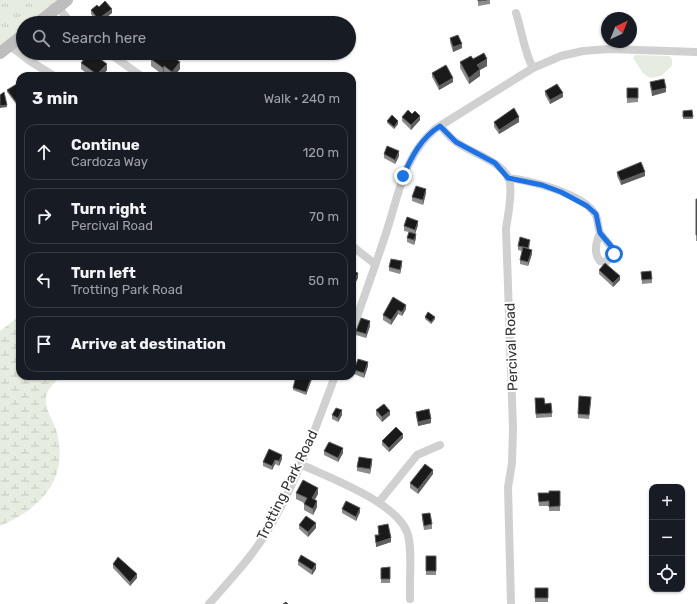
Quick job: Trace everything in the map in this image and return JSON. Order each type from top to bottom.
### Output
[{"type":"main road","points":[[47,16],[62,4]]},
{"type":"main road","points":[[5,49],[16,40]]},
{"type":"street","points":[[62,4],[68,16]]},
{"type":"street","points":[[516,13],[525,41],[527,56],[533,68]]},
{"type":"street","points":[[5,49],[16,54]]},
{"type":"street","points":[[356,319],[403,176],[412,155],[424,138],[440,126],[533,68],[561,56],[583,51],[609,49],[697,52]]},
{"type":"street","points":[[28,60],[48,72]]},
{"type":"street","points":[[119,60],[135,72]]},
{"type":"street","points":[[440,126],[456,142],[495,163],[508,178],[542,185],[577,200],[587,206],[596,214],[600,233]]},
{"type":"street","name":"Percival Road","points":[[508,178],[510,181],[510,199],[506,229],[513,428],[512,463],[508,487],[511,604]]},
{"type":"street","points":[[356,249],[375,264]]},
{"type":"street","name":"Trotting Park Road","points":[[209,604],[245,562],[268,530],[300,464],[333,380]]},
{"type":"street","points":[[379,502],[417,454],[440,445]]},
{"type":"street","points":[[300,464],[379,502],[402,522],[409,539],[410,599]]},
{"type":"green space","points":[[0,0],[60,0],[42,16],[16,16],[16,36],[0,49]]},
{"type":"green space","points":[[635,55],[669,56],[672,59],[672,66],[661,76],[650,78],[643,73],[633,58]]},
{"type":"green space","points":[[16,319],[16,380],[57,380],[49,389],[46,395],[46,403],[48,412],[56,429],[60,450],[59,465],[55,479],[48,491],[27,511],[0,526],[0,331]]},
{"type":"building","points":[[105,1],[112,9],[102,16],[96,16],[91,10],[97,5],[99,7]]},
{"type":"building","points":[[458,35],[462,44],[453,47],[450,38]]},
{"type":"building","points":[[484,53],[487,59],[477,65],[480,69],[469,78],[460,62],[471,56],[473,59]]},
{"type":"building","points":[[83,60],[102,60],[107,64],[99,72],[94,72],[81,63]]},
{"type":"building","points":[[152,60],[177,60],[180,62],[172,72],[164,66],[163,68]]},
{"type":"building","points":[[446,65],[453,78],[439,86],[432,73]]},
{"type":"building","points":[[664,79],[666,88],[652,91],[650,82]]},
{"type":"building","points":[[16,84],[16,102],[7,90]]},
{"type":"building","points":[[557,84],[563,93],[550,100],[545,91]]},
{"type":"building","points":[[627,88],[638,88],[638,98],[627,98]]},
{"type":"building","points":[[4,92],[7,105],[0,106],[0,95]]},
{"type":"building","points":[[514,108],[519,117],[499,130],[494,122]]},
{"type":"building","points":[[408,110],[412,114],[415,111],[420,116],[411,125],[402,117]]},
{"type":"building","points":[[692,110],[693,117],[683,117],[683,111]]},
{"type":"building","points":[[392,115],[398,121],[394,127],[387,121]]},
{"type":"building","points":[[387,146],[399,151],[395,160],[384,154]]},
{"type":"building","points":[[641,162],[645,172],[621,181],[617,172]]},
{"type":"building","points":[[416,186],[426,189],[423,200],[412,197]]},
{"type":"building","points":[[697,199],[697,235],[696,235]]},
{"type":"building","points":[[407,217],[418,221],[415,230],[404,226]]},
{"type":"building","points":[[409,232],[416,234],[414,240],[407,238]]},
{"type":"building","points":[[520,237],[530,240],[528,248],[518,246]]},
{"type":"building","points":[[523,247],[532,250],[528,262],[520,260]]},
{"type":"building","points":[[391,259],[402,261],[400,270],[389,267]]},
{"type":"building","points":[[605,263],[620,276],[613,283],[599,270]]},
{"type":"building","points":[[651,271],[652,279],[642,280],[641,272]]},
{"type":"building","points":[[393,297],[406,305],[402,312],[398,310],[391,320],[383,315]]},
{"type":"building","points":[[428,312],[435,317],[431,322],[425,317]]},
{"type":"building","points":[[361,318],[370,321],[366,334],[356,331]]},
{"type":"building","points":[[358,359],[368,362],[364,373],[356,371]]},
{"type":"building","points":[[295,380],[310,380],[306,392],[293,388]]},
{"type":"building","points":[[579,396],[591,397],[589,415],[578,414]]},
{"type":"building","points":[[535,398],[544,398],[545,404],[551,403],[552,413],[536,414]]},
{"type":"building","points":[[384,404],[390,411],[382,417],[376,410]]},
{"type":"building","points":[[336,408],[342,410],[338,418],[332,415]]},
{"type":"building","points":[[429,409],[431,419],[418,422],[416,412]]},
{"type":"building","points":[[396,427],[403,434],[389,448],[382,441]]},
{"type":"building","points":[[329,442],[343,448],[338,458],[324,451]]},
{"type":"building","points":[[269,449],[282,455],[279,461],[275,460],[272,466],[263,462]]},
{"type":"building","points":[[359,457],[372,459],[370,469],[357,467]]},
{"type":"building","points":[[425,464],[433,470],[418,489],[410,483]]},
{"type":"building","points":[[303,480],[318,488],[312,498],[317,501],[313,509],[304,504],[307,498],[296,493]]},
{"type":"building","points":[[549,491],[560,491],[560,506],[549,507],[549,501],[539,502],[538,493],[549,493]]},
{"type":"building","points":[[346,501],[360,508],[356,517],[342,509]]},
{"type":"building","points":[[430,513],[432,524],[424,526],[422,514]]},
{"type":"building","points":[[306,516],[316,523],[308,532],[299,525]]},
{"type":"building","points":[[388,524],[391,538],[376,543],[375,535],[379,535],[378,526]]},
{"type":"building","points":[[301,555],[316,564],[312,570],[298,561]]},
{"type":"building","points":[[426,556],[436,556],[436,571],[426,571]]},
{"type":"building","points":[[118,557],[137,574],[130,582],[113,564]]},
{"type":"building","points":[[390,567],[390,579],[381,579],[381,568]]},
{"type":"building","points":[[535,588],[548,588],[548,598],[535,598]]},
{"type":"route","points":[[403,176],[412,155],[424,138],[440,126],[456,142],[475,154],[495,163],[504,171],[508,178],[542,185],[561,192],[587,206],[596,214],[600,233],[612,247],[614,254]]}]
